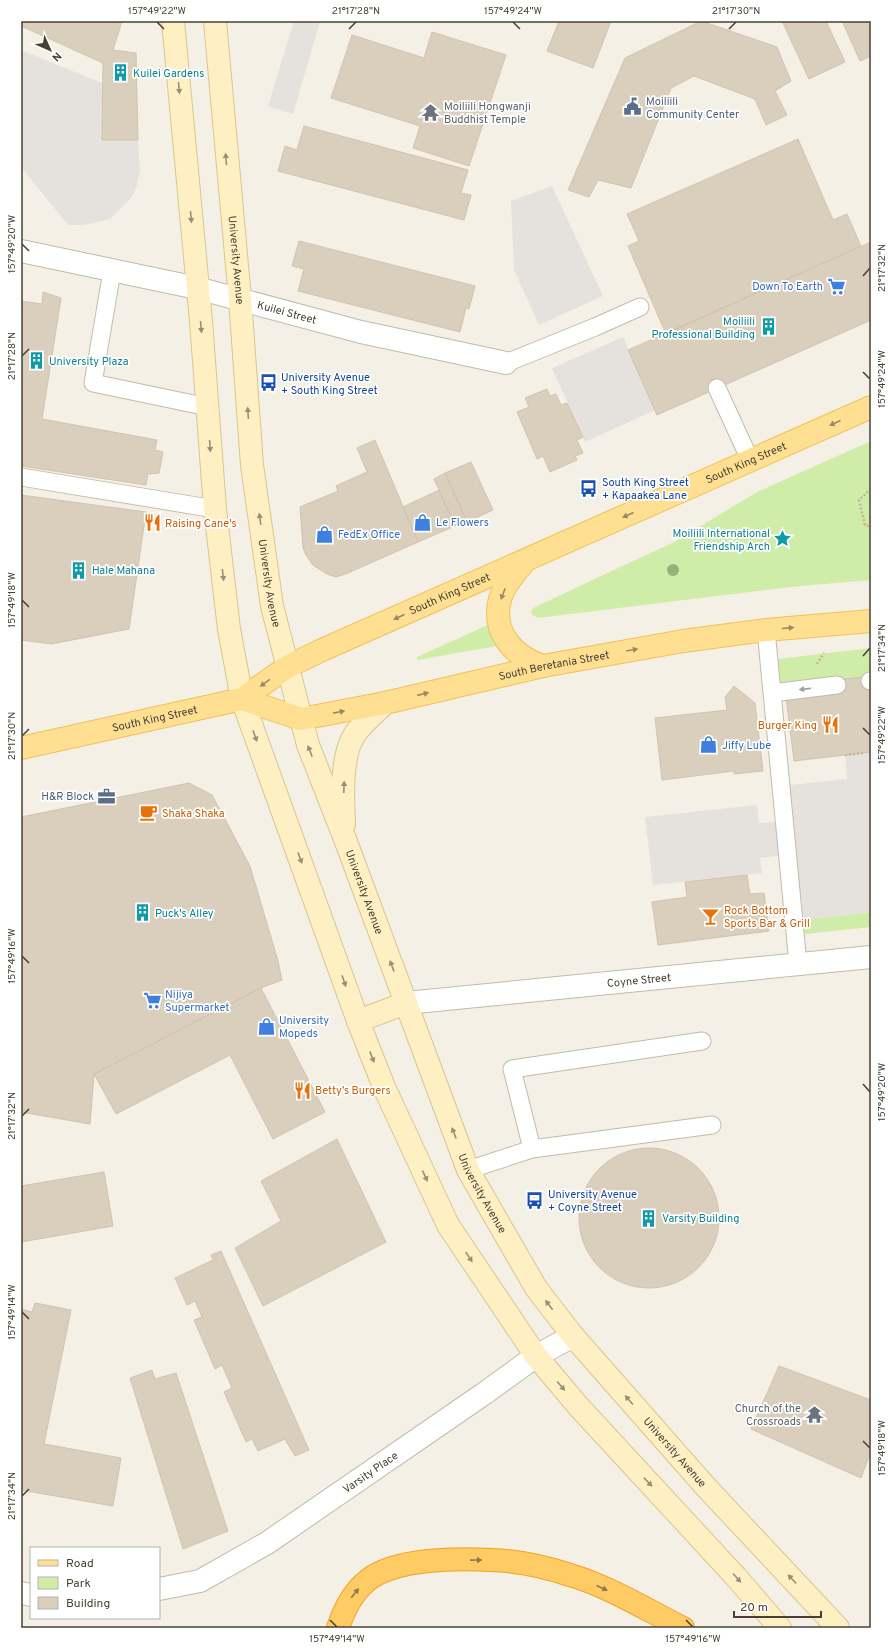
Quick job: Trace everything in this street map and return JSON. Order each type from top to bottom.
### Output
[{"type":"highway","points":[[338,1628],[341,1617],[357,1591],[369,1579],[382,1572],[413,1562],[493,1560],[570,1575],[599,1586],[683,1628]]},
{"type":"main road","points":[[173,21],[216,509],[229,628],[242,700],[358,1021],[384,1087],[448,1225],[536,1356],[579,1407],[736,1577],[780,1628]]},
{"type":"main road","name":"University Avenue","points":[[215,21],[240,299],[252,466],[272,606],[308,745],[468,1170],[536,1288],[573,1336],[704,1486],[838,1628]]},
{"type":"main road","name":"South King Street","points":[[21,748],[242,700],[287,667],[871,407]]},
{"type":"main road","points":[[524,561],[509,580],[502,595],[498,611],[499,619],[504,636],[513,649],[526,659],[543,666]]},
{"type":"main road","name":"South Beretania Street","points":[[242,700],[301,719],[385,703],[543,666],[683,641],[766,630],[871,621]]},
{"type":"main road","points":[[345,840],[343,800],[346,757],[354,734],[385,703]]},
{"type":"main road","points":[[358,1021],[406,1003]]},
{"type":"street","name":"Kuilei Street","points":[[21,251],[197,288],[361,332],[506,363]]},
{"type":"street","name":"Coyne Street","points":[[406,1003],[871,957]]},
{"type":"street","name":"Varsity Place","points":[[160,1589],[200,1581],[267,1544],[536,1356],[573,1336]]},
{"type":"lane","points":[[112,271],[93,383],[208,407]]},
{"type":"lane","points":[[506,363],[640,307]]},
{"type":"lane","points":[[717,388],[750,460]]},
{"type":"lane","points":[[21,477],[216,509]]},
{"type":"lane","points":[[766,630],[798,964]]},
{"type":"lane","points":[[772,693],[837,685]]},
{"type":"lane","points":[[532,1149],[512,1069],[702,1041]]},
{"type":"lane","points":[[468,1170],[532,1149],[712,1125]]},
{"type":"path","points":[[871,489],[858,500],[865,525],[871,527]]},
{"type":"path","points":[[845,755],[863,753]]},
{"type":"green space","points":[[871,441],[871,580],[791,587],[538,618],[532,615],[531,611],[535,607],[676,541],[757,492]]},
{"type":"green space","points":[[490,624],[497,646],[417,660],[417,657]]},
{"type":"green space","points":[[871,648],[871,681],[870,676],[837,680],[772,693],[769,660]]},
{"type":"green space","points":[[871,912],[871,927],[795,935],[794,921]]},
{"type":"shaded area","points":[[294,21],[320,21],[293,114],[268,106]]},
{"type":"shaded area","points":[[21,50],[102,83],[102,139],[138,140],[140,171],[137,185],[132,197],[110,219],[84,225],[68,225],[21,167]]},
{"type":"shaded area","points":[[552,186],[603,296],[539,325],[514,270],[511,201]]},
{"type":"shaded area","points":[[623,337],[655,410],[585,442],[552,368]]},
{"type":"shaded area","points":[[871,752],[871,912],[794,921],[787,855],[760,858],[762,873],[653,885],[645,817],[757,805],[759,823],[784,821],[781,786],[847,779],[845,755]]},
{"type":"building","name":"Kuilei Gardens","points":[[21,21],[122,21],[113,50],[136,53],[138,140],[102,140],[103,63],[21,26]]},
{"type":"building","points":[[559,21],[611,21],[593,68],[547,51]]},
{"type":"building","name":"Moiliili Community Center","points":[[701,21],[777,47],[791,81],[775,91],[787,115],[766,125],[755,99],[694,76],[671,88],[631,188],[598,180],[589,197],[568,190],[625,58]]},
{"type":"building","points":[[782,21],[826,21],[845,62],[809,79]]},
{"type":"building","points":[[842,21],[871,21],[871,56],[860,61]]},
{"type":"building","name":"Moiliili Hongwanji Buddhist Temple","points":[[432,32],[506,55],[469,166],[413,148],[420,126],[331,98],[352,35],[424,58]]},
{"type":"building","points":[[304,126],[468,170],[461,193],[471,195],[464,220],[278,171],[285,146],[297,150]]},
{"type":"building","points":[[798,139],[833,220],[847,214],[861,246],[666,334],[628,246],[639,241],[627,214]]},
{"type":"building","points":[[299,241],[475,286],[469,309],[466,308],[460,332],[298,291],[304,269],[292,266]]},
{"type":"building","name":"Moiliili Professional Building","points":[[871,242],[871,320],[657,415],[628,350]]},
{"type":"building","name":"University Plaza","points":[[43,292],[61,298],[42,419],[157,440],[155,450],[163,452],[159,473],[148,474],[146,485],[21,466],[21,301],[42,304]]},
{"type":"building","points":[[547,389],[550,396],[556,394],[561,405],[567,403],[583,437],[577,440],[583,453],[575,456],[577,460],[550,472],[543,456],[537,459],[517,412],[529,407],[525,398]]},
{"type":"building","points":[[375,440],[418,542],[336,577],[327,574],[313,565],[306,555],[303,548],[300,507],[338,491],[336,486],[367,472],[357,448]]},
{"type":"building","points":[[471,462],[493,510],[467,522],[445,473]]},
{"type":"building","points":[[445,473],[467,522],[455,526],[434,479]]},
{"type":"building","points":[[439,490],[455,526],[418,542],[403,507]]},
{"type":"building","name":"Hale Mahana","points":[[21,495],[146,512],[129,629],[51,644],[21,640]]},
{"type":"building","name":"Burger King","points":[[870,676],[871,752],[794,761],[786,697],[837,680]]},
{"type":"building","name":"Jiffy Lube","points":[[734,686],[755,703],[763,771],[734,774],[734,771],[662,780],[655,718],[727,710],[725,697]]},
{"type":"building","name":"Puck's Alley","points":[[189,783],[212,795],[250,866],[278,961],[282,980],[261,988],[94,1074],[90,1124],[21,1112],[21,817]]},
{"type":"building","name":"Rock Bottom Sports Bar & Grill","points":[[747,875],[750,894],[764,893],[769,931],[658,945],[652,902],[687,897],[685,882]]},
{"type":"building","points":[[261,988],[325,1112],[273,1139],[230,1055],[116,1114],[94,1074]]},
{"type":"building","points":[[337,1139],[386,1242],[263,1306],[235,1248],[281,1221],[261,1181]]},
{"type":"building","name":"Varsity Building","points":[[656,1148],[676,1153],[699,1168],[714,1191],[718,1204],[718,1232],[714,1245],[699,1268],[676,1283],[663,1287],[642,1288],[622,1283],[599,1268],[584,1245],[580,1232],[579,1211],[584,1191],[599,1168],[622,1153],[635,1149]]},
{"type":"building","points":[[104,1172],[113,1226],[21,1242],[21,1186]]},
{"type":"building","points":[[221,1251],[309,1450],[295,1456],[285,1439],[258,1451],[252,1439],[246,1442],[224,1392],[232,1388],[222,1365],[215,1369],[194,1320],[202,1317],[195,1301],[187,1305],[175,1278],[213,1260],[211,1255]]},
{"type":"building","points":[[35,1303],[71,1310],[44,1444],[121,1458],[113,1506],[21,1490],[21,1309],[32,1312]]},
{"type":"building","name":"Church of the Crossroads","points":[[779,1366],[871,1400],[871,1451],[861,1478],[751,1429]]},
{"type":"building","points":[[152,1370],[155,1379],[176,1373],[228,1531],[183,1549],[130,1378]]},
{"type":"place","name":"Kuilei Gardens","points":[[120,73]]},
{"type":"place","name":"Moiliili Community Center","points":[[633,107]]},
{"type":"place","name":"Moiliili Hongwanji Buddhist Temple","points":[[431,112]]},
{"type":"place","name":"Down To Earth","points":[[836,286]]},
{"type":"place","name":"Moiliili Professional Building","points":[[768,327]]},
{"type":"place","name":"University Plaza","points":[[36,361]]},
{"type":"place","name":"University Avenue + South King Street","points":[[268,383]]},
{"type":"place","name":"South King Street + Kapaakea Lane","points":[[589,488]]},
{"type":"place","name":"Le Flowers","points":[[423,522]]},
{"type":"place","name":"Raising Cane's","points":[[152,523]]},
{"type":"place","name":"FedEx Office","points":[[325,534]]},
{"type":"place","name":"Moiliili International Friendship Arch","points":[[783,539]]},
{"type":"place","name":"Hale Mahana","points":[[79,570]]},
{"type":"place","name":"Burger King","points":[[830,725]]},
{"type":"place","name":"Jiffy Lube","points":[[709,745]]},
{"type":"place","name":"H&R Block","points":[[107,796]]},
{"type":"place","name":"Shaka Shaka","points":[[149,813]]},
{"type":"place","name":"Puck's Alley","points":[[142,913]]},
{"type":"place","name":"Rock Bottom Sports Bar & Grill","points":[[711,916]]},
{"type":"place","name":"Nijiya Supermarket","points":[[152,1000]]},
{"type":"place","name":"University Mopeds","points":[[266,1026]]},
{"type":"place","name":"Betty’s Burgers","points":[[302,1090]]},
{"type":"place","name":"University Avenue + Coyne Street","points":[[535,1200]]},
{"type":"place","name":"Varsity Building","points":[[649,1218]]},
{"type":"place","name":"Church of the Crossroads","points":[[814,1414]]}]
